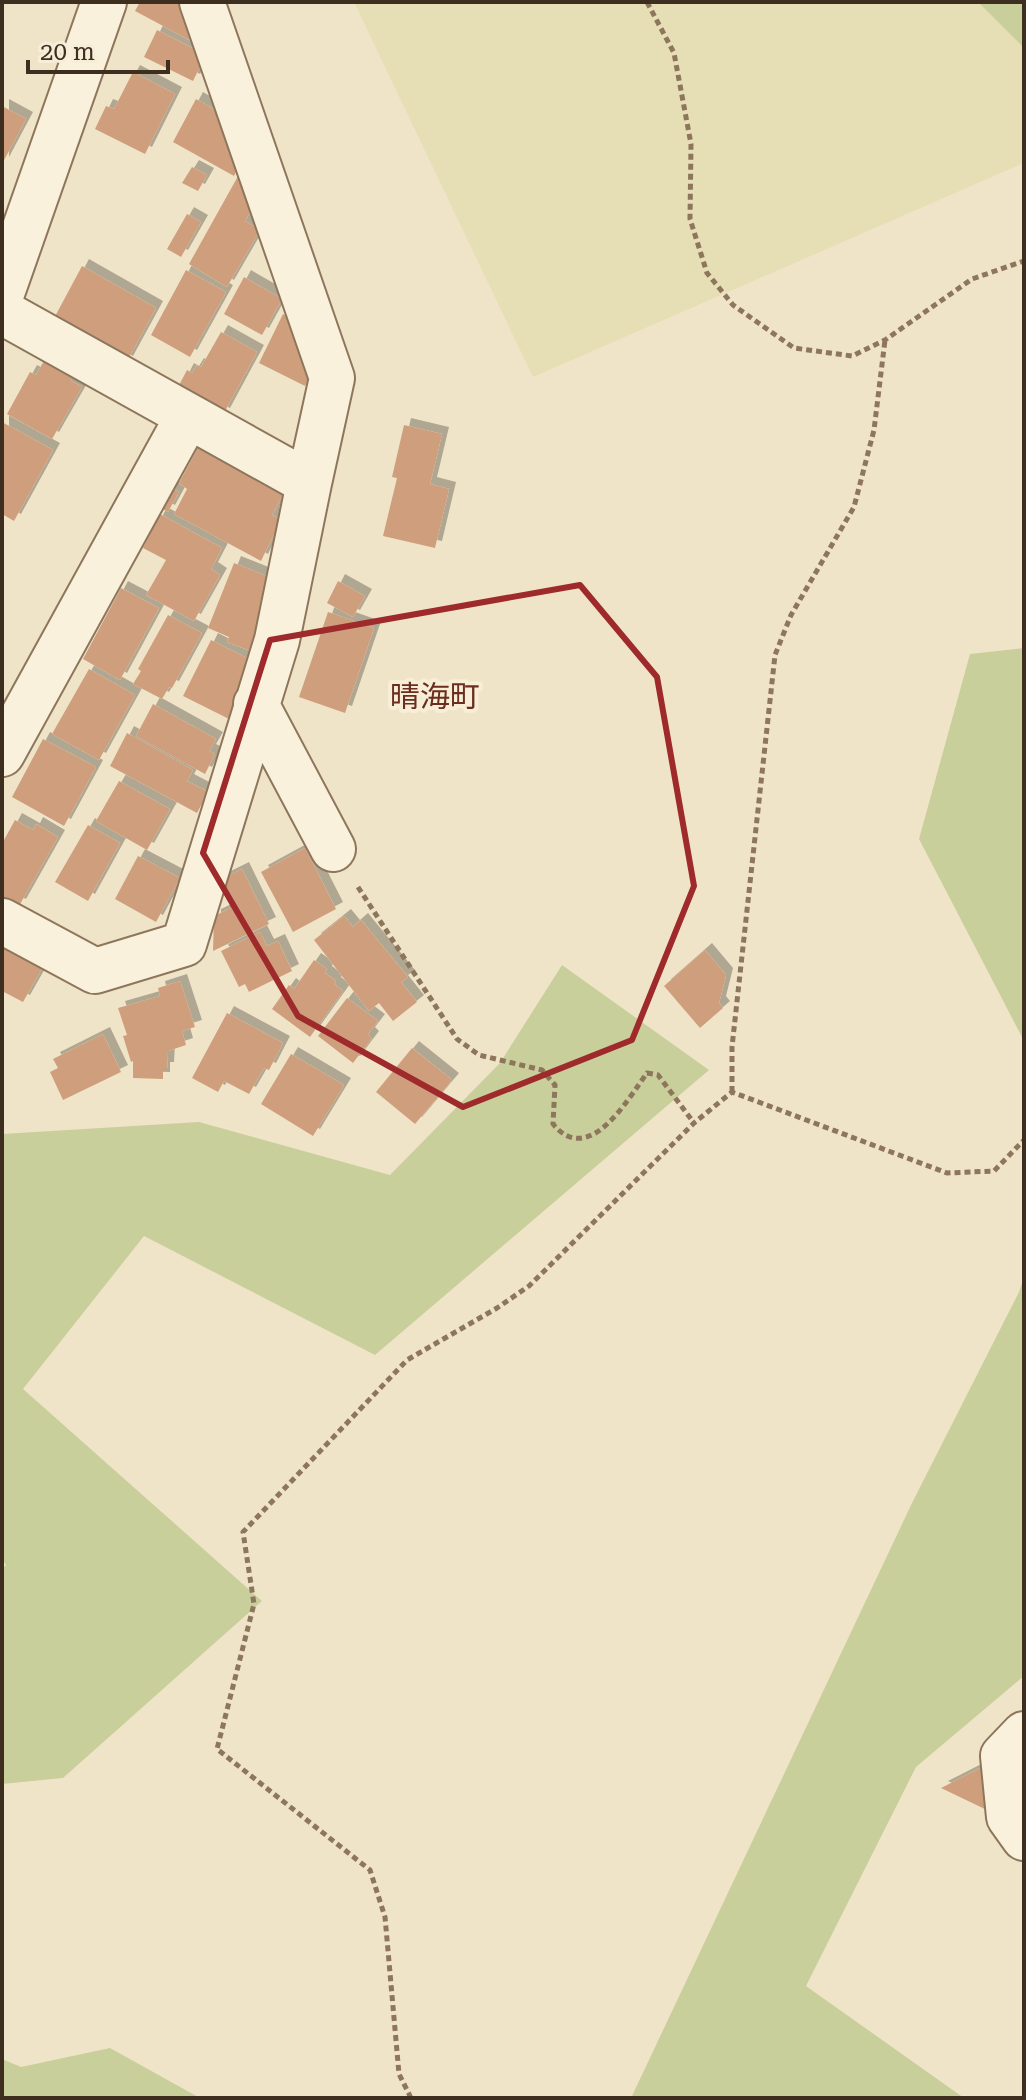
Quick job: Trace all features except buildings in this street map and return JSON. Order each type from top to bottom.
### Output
[{"type":"street","points":[[2,293],[104,2]]},
{"type":"street","points":[[2,921],[95,971],[184,944],[277,640],[332,378],[202,2]]},
{"type":"street","points":[[2,312],[309,483]]},
{"type":"street","points":[[2,754],[188,416]]},
{"type":"street","points":[[256,704],[333,849]]},
{"type":"street","points":[[1024,1734],[1003,1756],[1009,1817],[1024,1838]]},
{"type":"path","points":[[647,2],[674,53],[691,144],[690,219],[707,273],[733,305],[794,348],[852,356],[885,340],[972,279],[1024,261]]},
{"type":"path","points":[[732,1092],[732,1047],[775,655],[791,615],[854,507],[874,430],[885,340]]},
{"type":"path","points":[[333,849],[457,1039],[479,1055],[542,1070],[555,1085],[553,1124],[561,1134],[579,1138],[598,1133],[612,1120],[647,1073],[658,1075],[694,1123]]},
{"type":"path","points":[[411,2098],[399,2074],[385,1917],[370,1870],[217,1749],[254,1604],[243,1532],[407,1360],[529,1286],[694,1123],[732,1092]]},
{"type":"path","points":[[732,1092],[947,1173],[994,1171],[1024,1140]]},
{"type":"highlighted area","points":[[580,585],[657,677],[694,886],[632,1040],[463,1107],[298,1016],[203,853],[270,640]]},
{"type":"shaded area","points":[[354,2],[978,2],[1024,48],[1024,163],[533,377]]},
{"type":"green space","points":[[978,2],[1024,2],[1024,48]]},
{"type":"green space","points":[[1024,648],[1024,1041],[919,839],[970,654]]},
{"type":"green space","points":[[562,965],[709,1070],[375,1355],[144,1236],[23,1389],[262,1601],[63,1778],[2,1784],[2,1569],[6,1565],[2,1559],[2,1134],[199,1122],[390,1175],[500,1063]]},
{"type":"green space","points":[[1024,1277],[1024,1676],[916,1767],[806,1986],[964,2098],[631,2098],[912,1503]]},
{"type":"green space","points":[[110,2048],[200,2098],[2,2098],[2,2059],[21,2067]]},
{"type":"district","name":"晴海町","points":[[435,697]]}]
